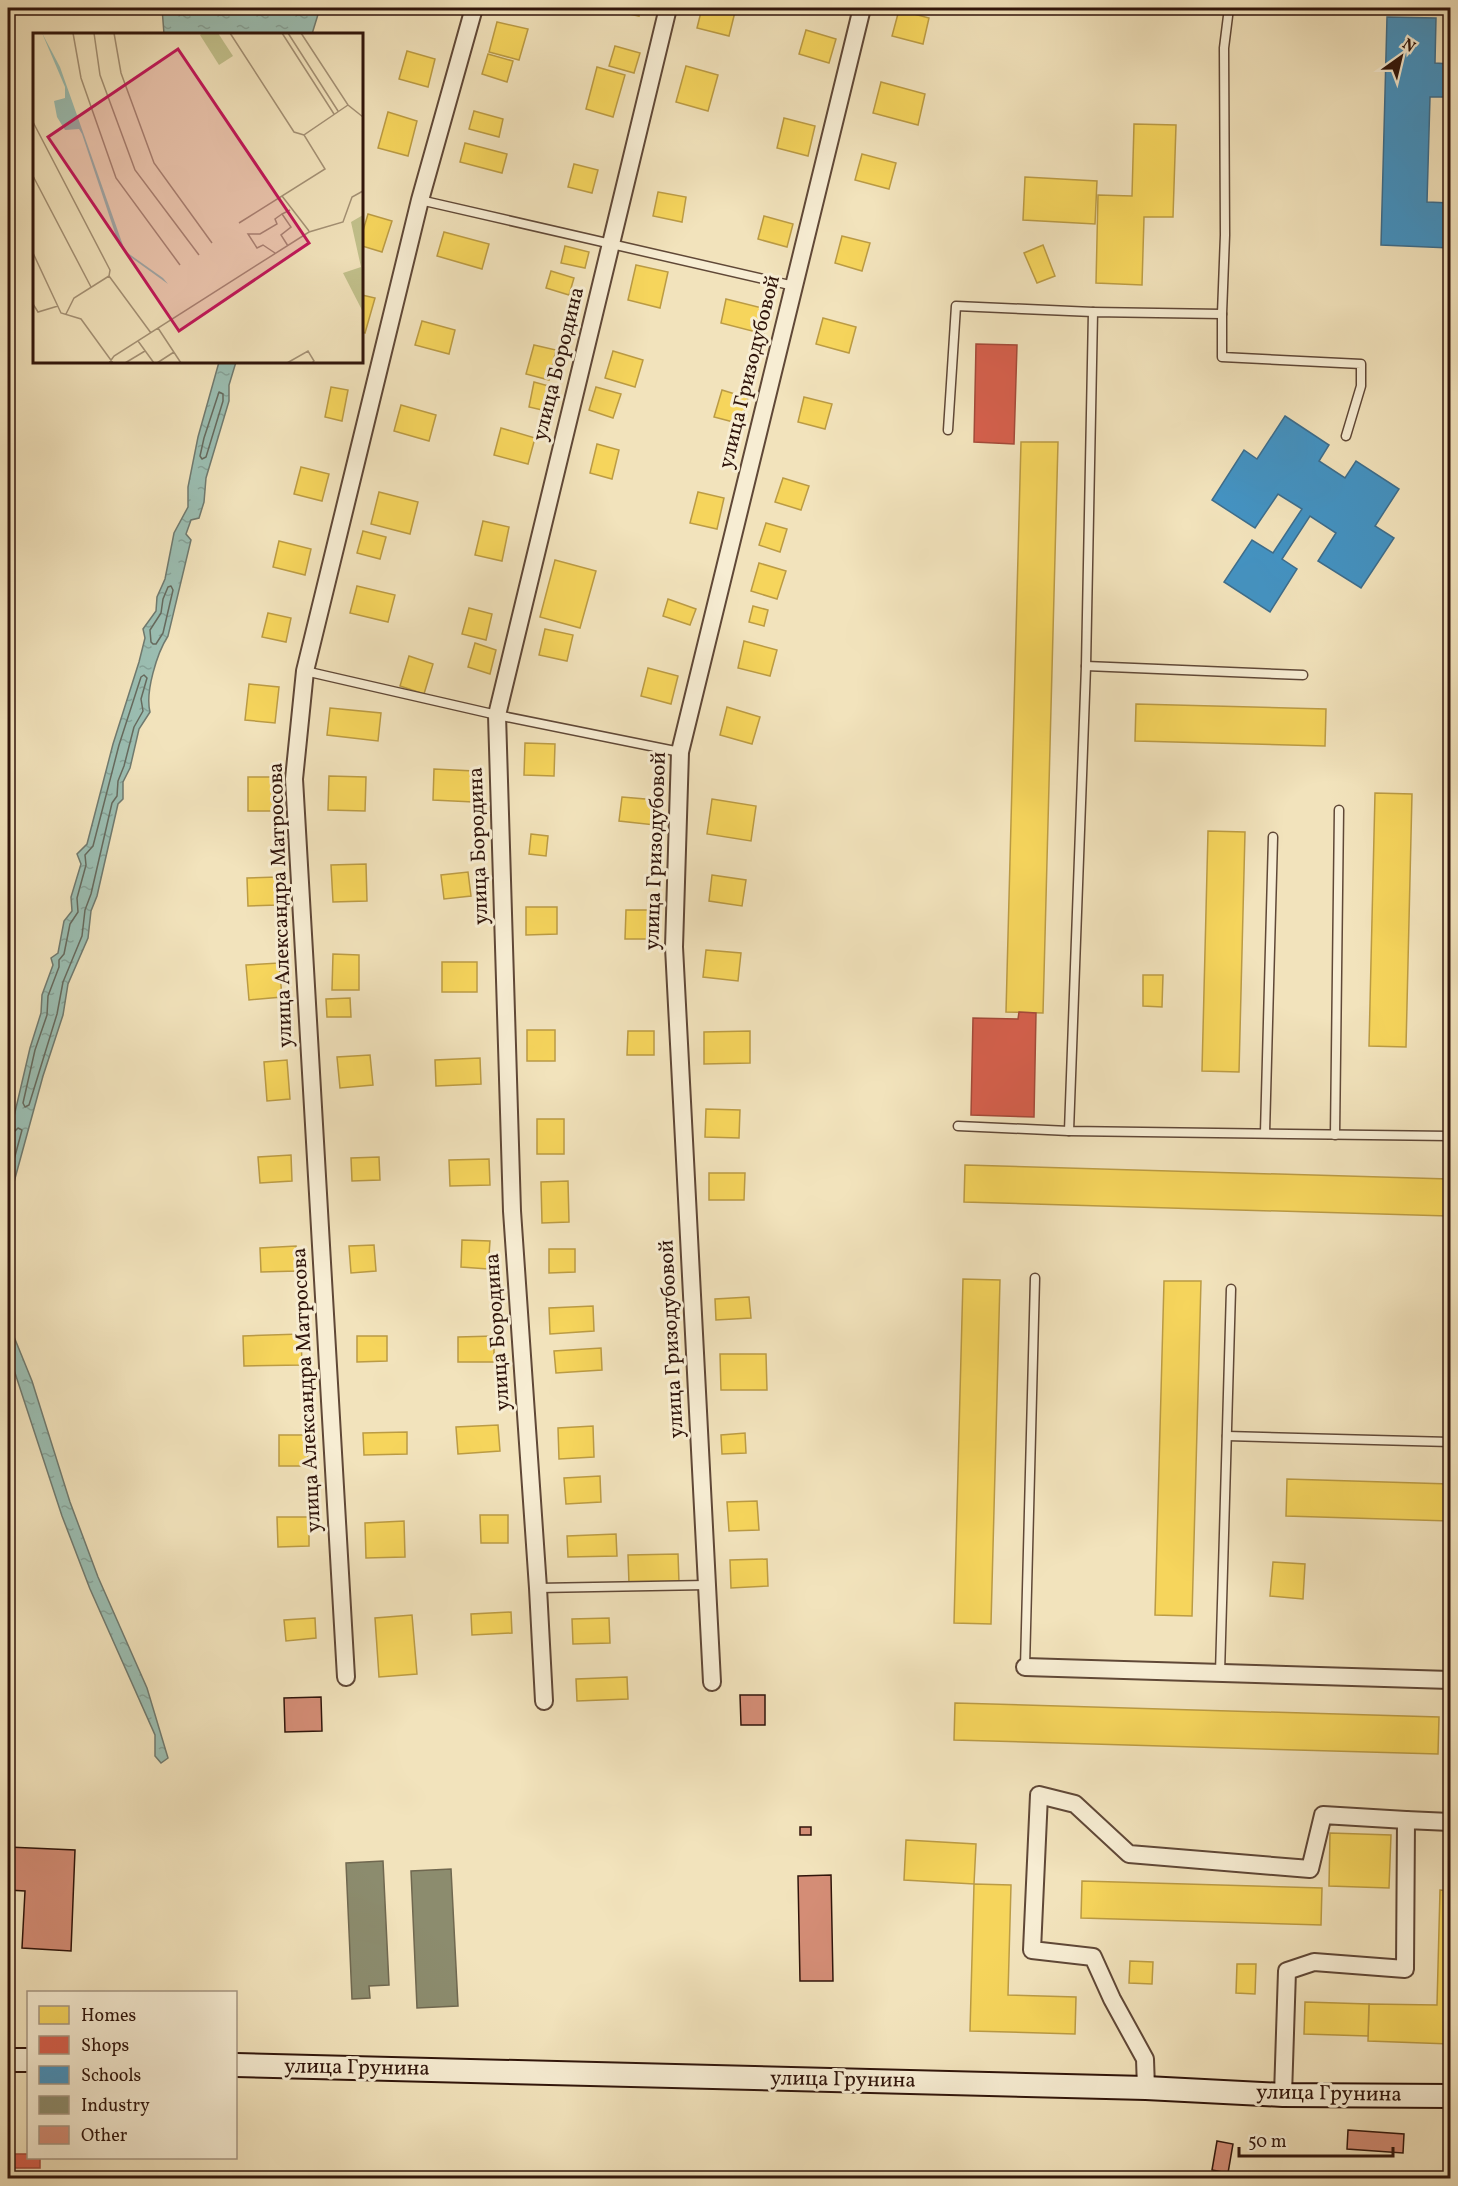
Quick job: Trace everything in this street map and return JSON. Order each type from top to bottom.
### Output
[{"type":"street","name":"улица Александра Матросова","points":[[346,1677],[294,779],[305,671],[420,200],[474,8]]},
{"type":"street","name":"улица Бородина","points":[[544,1701],[512,1211],[497,715],[668,8]]},
{"type":"street","name":"улица Гризодубовой","points":[[712,1682],[674,947],[680,752],[862,8]]},
{"type":"street","points":[[1024,1668],[1450,1680]]},
{"type":"street","points":[[1146,2088],[1146,2059],[1112,1999],[1093,1957],[1032,1950],[1039,1795],[1075,1804],[1129,1854],[1310,1869],[1323,1815],[1450,1822]]},
{"type":"street","points":[[1283,2095],[1287,1971],[1314,1962],[1405,1969],[1407,1820]]},
{"type":"street","points":[[8,2060],[27,2060]]},
{"type":"street","name":"улица Грунина","points":[[237,2066],[1146,2088],[1283,2095],[1450,2096]]},
{"type":"lane","points":[[1229,8],[1224,48],[1225,235],[1222,357],[1361,364],[1361,386],[1346,436]]},
{"type":"lane","points":[[420,200],[794,286]]},
{"type":"lane","points":[[948,430],[956,306],[1093,312],[1222,314]]},
{"type":"lane","points":[[1069,1131],[1086,666],[1093,312]]},
{"type":"lane","points":[[1086,666],[1303,675]]},
{"type":"lane","points":[[305,671],[497,715],[680,752]]},
{"type":"lane","points":[[1335,1135],[1338,810]]},
{"type":"lane","points":[[1264,1134],[1273,837]]},
{"type":"lane","points":[[958,1126],[1069,1131],[1450,1136]]},
{"type":"lane","points":[[1024,1668],[1035,1278]]},
{"type":"lane","points":[[1220,1673],[1231,1289]]},
{"type":"lane","points":[[1227,1436],[1450,1442]]},
{"type":"lane","points":[[538,1588],[707,1585]]},
{"type":"water","points":[[162,8],[320,8],[312,33],[164,33]]},
{"type":"water","points":[[219,363],[236,363],[229,385],[229,401],[206,478],[204,502],[199,518],[191,520],[186,534],[191,540],[168,636],[153,673],[149,694],[150,712],[139,729],[130,768],[123,782],[123,799],[118,804],[97,896],[91,911],[88,938],[68,984],[63,1015],[43,1076],[8,1204],[8,1132],[12,1125],[30,1048],[41,1013],[42,995],[53,965],[51,958],[58,953],[64,921],[72,911],[71,897],[81,864],[77,854],[87,844],[113,744],[139,662],[145,638],[143,629],[156,611],[157,597],[165,579],[174,533],[188,507],[188,487],[198,437]]},
{"type":"water","points":[[8,1322],[32,1381],[70,1502],[98,1577],[147,1688],[168,1758],[161,1763],[155,1756],[155,1735],[90,1589],[62,1516],[8,1358]]},
{"type":"building: Homes","points":[[610,8],[640,8],[639,16],[610,10]]},
{"type":"building: Homes","points":[[702,8],[736,8],[729,36],[697,28]]},
{"type":"building: Homes","points":[[899,10],[929,18],[923,44],[892,36]]},
{"type":"building: Homes","points":[[497,22],[528,29],[519,60],[489,52]]},
{"type":"building: Homes","points":[[806,30],[836,39],[829,63],[799,54]]},
{"type":"building: Homes","points":[[615,46],[640,53],[634,73],[609,66]]},
{"type":"building: Homes","points":[[407,51],[435,59],[428,87],[399,79]]},
{"type":"building: Homes","points":[[488,54],[513,61],[507,82],[482,74]]},
{"type":"building: Homes","points":[[686,66],[718,75],[708,111],[676,102]]},
{"type":"building: Homes","points":[[597,67],[625,75],[613,117],[586,109]]},
{"type":"building: Homes","points":[[881,82],[925,94],[918,125],[873,113]]},
{"type":"building: Homes","points":[[474,111],[503,119],[499,137],[469,129]]},
{"type":"building: Homes","points":[[388,112],[417,121],[408,156],[378,148]]},
{"type":"building: Homes","points":[[784,118],[815,126],[808,156],[777,148]]},
{"type":"building: Homes","points":[[1134,124],[1176,125],[1173,217],[1144,217],[1142,285],[1096,283],[1098,195],[1132,196]]},
{"type":"building: Homes","points":[[465,143],[507,154],[502,173],[460,162]]},
{"type":"building: Homes","points":[[862,154],[896,163],[889,189],[855,180]]},
{"type":"building: Homes","points":[[574,164],[598,170],[592,193],[568,187]]},
{"type":"building: Homes","points":[[1025,177],[1097,181],[1095,224],[1023,220]]},
{"type":"building: Homes","points":[[658,192],[686,197],[682,222],[653,216]]},
{"type":"building: Homes","points":[[368,214],[392,221],[382,252],[363,246],[363,231]]},
{"type":"building: Homes","points":[[764,216],[793,224],[787,247],[758,239]]},
{"type":"building: Homes","points":[[444,232],[489,244],[482,269],[437,256]]},
{"type":"building: Homes","points":[[842,236],[870,243],[862,271],[835,263]]},
{"type":"building: Homes","points":[[1043,245],[1055,276],[1037,283],[1024,253]]},
{"type":"building: Homes","points":[[565,246],[589,252],[585,268],[561,263]]},
{"type":"building: Homes","points":[[636,265],[668,272],[660,308],[628,300]]},
{"type":"building: Homes","points":[[551,271],[574,278],[569,295],[546,288]]},
{"type":"building: Homes","points":[[363,295],[375,298],[365,333],[363,332]]},
{"type":"building: Homes","points":[[726,299],[770,310],[764,334],[721,323]]},
{"type":"building: Homes","points":[[823,318],[856,327],[849,353],[816,344]]},
{"type":"building: Homes","points":[[422,321],[455,330],[449,354],[415,345]]},
{"type":"building: Homes","points":[[534,345],[556,350],[549,380],[526,374]]},
{"type":"building: Homes","points":[[613,351],[643,360],[635,387],[605,378]]},
{"type":"building: Homes","points":[[534,382],[556,388],[551,412],[529,407]]},
{"type":"building: Homes","points":[[331,387],[348,390],[342,421],[325,417]]},
{"type":"building: Homes","points":[[596,387],[621,394],[613,418],[589,410]]},
{"type":"building: Homes","points":[[722,390],[748,398],[741,424],[714,417]]},
{"type":"building: Homes","points":[[804,397],[832,404],[825,429],[798,422]]},
{"type":"building: Homes","points":[[401,405],[436,415],[429,441],[394,431]]},
{"type":"building: Homes","points":[[501,428],[535,438],[528,464],[494,455]]},
{"type":"building: Homes","points":[[1021,442],[1058,442],[1043,1013],[1006,1012]]},
{"type":"building: Homes","points":[[597,444],[619,450],[612,479],[590,473]]},
{"type":"building: Homes","points":[[301,467],[329,474],[322,501],[294,494]]},
{"type":"building: Homes","points":[[783,478],[809,486],[801,510],[775,502]]},
{"type":"building: Homes","points":[[379,492],[418,502],[410,534],[371,524]]},
{"type":"building: Homes","points":[[698,492],[724,498],[717,529],[690,523]]},
{"type":"building: Homes","points":[[483,521],[509,527],[502,561],[475,555]]},
{"type":"building: Homes","points":[[766,523],[787,529],[780,552],[759,545]]},
{"type":"building: Homes","points":[[363,531],[386,537],[380,559],[357,553]]},
{"type":"building: Homes","points":[[279,541],[311,549],[305,575],[273,567]]},
{"type":"building: Homes","points":[[555,560],[596,571],[580,628],[540,617]]},
{"type":"building: Homes","points":[[759,563],[786,571],[777,599],[751,591]]},
{"type":"building: Homes","points":[[357,586],[395,595],[388,622],[350,613]]},
{"type":"building: Homes","points":[[668,599],[696,609],[690,625],[663,616]]},
{"type":"building: Homes","points":[[753,606],[768,610],[764,626],[749,622]]},
{"type":"building: Homes","points":[[469,608],[492,614],[486,640],[462,634]]},
{"type":"building: Homes","points":[[268,613],[291,618],[286,642],[262,637]]},
{"type":"building: Homes","points":[[545,629],[573,635],[567,661],[539,655]]},
{"type":"building: Homes","points":[[744,641],[777,650],[770,676],[738,668]]},
{"type":"building: Homes","points":[[475,643],[496,650],[490,674],[468,667]]},
{"type":"building: Homes","points":[[409,656],[433,664],[424,694],[400,686]]},
{"type":"building: Homes","points":[[648,668],[678,676],[671,704],[641,696]]},
{"type":"building: Homes","points":[[249,684],[279,687],[275,723],[245,720]]},
{"type":"building: Homes","points":[[1136,704],[1326,709],[1325,746],[1135,741]]},
{"type":"building: Homes","points":[[727,707],[760,717],[752,744],[720,735]]},
{"type":"building: Homes","points":[[330,708],[381,713],[378,741],[327,735]]},
{"type":"building: Homes","points":[[525,743],[555,744],[554,776],[524,775]]},
{"type":"building: Homes","points":[[434,769],[474,771],[473,802],[433,800]]},
{"type":"building: Homes","points":[[329,776],[366,777],[365,811],[328,810]]},
{"type":"building: Homes","points":[[248,777],[277,777],[277,811],[248,811]]},
{"type":"building: Homes","points":[[1375,793],[1412,794],[1406,1047],[1369,1046]]},
{"type":"building: Homes","points":[[622,797],[657,800],[655,825],[619,821]]},
{"type":"building: Homes","points":[[712,799],[756,806],[751,841],[707,834]]},
{"type":"building: Homes","points":[[1208,831],[1245,832],[1239,1072],[1202,1071]]},
{"type":"building: Homes","points":[[531,834],[548,836],[546,856],[529,854]]},
{"type":"building: Homes","points":[[366,864],[367,901],[333,902],[331,865]]},
{"type":"building: Homes","points":[[468,872],[471,896],[444,899],[441,875]]},
{"type":"building: Homes","points":[[712,875],[746,880],[742,906],[709,901]]},
{"type":"building: Homes","points":[[277,877],[278,905],[248,906],[247,878]]},
{"type":"building: Homes","points":[[526,907],[557,907],[557,934],[526,935]]},
{"type":"building: Homes","points":[[626,910],[653,910],[652,939],[625,939]]},
{"type":"building: Homes","points":[[706,950],[741,953],[738,981],[703,977]]},
{"type":"building: Homes","points":[[333,954],[359,955],[359,990],[332,990]]},
{"type":"building: Homes","points":[[442,962],[477,962],[477,992],[442,992]]},
{"type":"building: Homes","points":[[279,963],[282,997],[249,1000],[246,965]]},
{"type":"building: Homes","points":[[1143,975],[1163,975],[1162,1007],[1143,1006]]},
{"type":"building: Homes","points":[[350,998],[351,1017],[327,1017],[326,999]]},
{"type":"building: Homes","points":[[527,1030],[555,1030],[555,1061],[527,1061]]},
{"type":"building: Homes","points":[[628,1031],[654,1031],[654,1055],[627,1055]]},
{"type":"building: Homes","points":[[750,1031],[750,1063],[704,1064],[704,1032]]},
{"type":"building: Homes","points":[[370,1055],[373,1085],[340,1088],[337,1057]]},
{"type":"building: Homes","points":[[480,1058],[481,1084],[436,1086],[435,1060]]},
{"type":"building: Homes","points":[[287,1060],[290,1099],[267,1101],[264,1062]]},
{"type":"building: Homes","points":[[706,1109],[740,1110],[739,1138],[705,1137]]},
{"type":"building: Homes","points":[[537,1119],[564,1119],[564,1154],[537,1154]]},
{"type":"building: Homes","points":[[291,1155],[292,1181],[260,1183],[258,1157]]},
{"type":"building: Homes","points":[[379,1157],[380,1180],[352,1181],[351,1158]]},
{"type":"building: Homes","points":[[489,1159],[490,1185],[450,1186],[449,1160]]},
{"type":"building: Homes","points":[[965,1165],[1449,1179],[1448,1216],[964,1202]]},
{"type":"building: Homes","points":[[709,1173],[745,1173],[744,1200],[709,1200]]},
{"type":"building: Homes","points":[[568,1181],[569,1222],[542,1223],[541,1182]]},
{"type":"building: Homes","points":[[462,1240],[490,1241],[488,1269],[461,1267]]},
{"type":"building: Homes","points":[[374,1245],[376,1271],[351,1273],[349,1246]]},
{"type":"building: Homes","points":[[296,1246],[297,1271],[261,1272],[260,1248]]},
{"type":"building: Homes","points":[[549,1249],[575,1249],[575,1272],[549,1273]]},
{"type":"building: Homes","points":[[963,1279],[1000,1280],[991,1624],[954,1623]]},
{"type":"building: Homes","points":[[1164,1281],[1201,1281],[1192,1616],[1155,1615]]},
{"type":"building: Homes","points":[[749,1297],[751,1318],[716,1320],[715,1299]]},
{"type":"building: Homes","points":[[593,1306],[594,1331],[550,1334],[549,1308]]},
{"type":"building: Homes","points":[[301,1334],[302,1365],[244,1366],[243,1336]]},
{"type":"building: Homes","points":[[357,1336],[387,1336],[387,1361],[357,1362]]},
{"type":"building: Homes","points":[[494,1336],[494,1362],[458,1362],[458,1337]]},
{"type":"building: Homes","points":[[601,1348],[602,1370],[556,1373],[554,1351]]},
{"type":"building: Homes","points":[[720,1354],[766,1354],[767,1390],[721,1390]]},
{"type":"building: Homes","points":[[498,1425],[500,1451],[458,1454],[456,1427]]},
{"type":"building: Homes","points":[[593,1426],[594,1457],[559,1459],[558,1428]]},
{"type":"building: Homes","points":[[407,1432],[407,1454],[364,1455],[363,1433]]},
{"type":"building: Homes","points":[[745,1433],[746,1453],[722,1454],[721,1435]]},
{"type":"building: Homes","points":[[279,1435],[308,1435],[308,1466],[279,1466]]},
{"type":"building: Homes","points":[[600,1476],[601,1502],[566,1504],[564,1478]]},
{"type":"building: Homes","points":[[1287,1479],[1450,1484],[1450,1521],[1286,1516]]},
{"type":"building: Homes","points":[[757,1501],[759,1530],[729,1531],[727,1502]]},
{"type":"building: Homes","points":[[480,1515],[508,1515],[508,1543],[481,1543]]},
{"type":"building: Homes","points":[[277,1517],[309,1517],[309,1546],[278,1547]]},
{"type":"building: Homes","points":[[404,1521],[405,1557],[366,1558],[365,1523]]},
{"type":"building: Homes","points":[[616,1534],[617,1556],[568,1557],[567,1536]]},
{"type":"building: Homes","points":[[678,1554],[679,1582],[629,1584],[628,1555]]},
{"type":"building: Homes","points":[[767,1559],[768,1586],[731,1588],[730,1560]]},
{"type":"building: Homes","points":[[1273,1562],[1305,1564],[1303,1599],[1270,1596]]},
{"type":"building: Homes","points":[[511,1612],[512,1633],[472,1635],[471,1614]]},
{"type":"building: Homes","points":[[412,1615],[417,1674],[379,1677],[375,1618]]},
{"type":"building: Homes","points":[[315,1618],[316,1638],[286,1641],[284,1620]]},
{"type":"building: Homes","points":[[609,1618],[610,1643],[573,1644],[572,1619]]},
{"type":"building: Homes","points":[[627,1677],[628,1699],[577,1701],[576,1679]]},
{"type":"building: Homes","points":[[955,1703],[1439,1717],[1438,1754],[954,1740]]},
{"type":"building: Homes","points":[[1330,1833],[1391,1835],[1389,1888],[1329,1886]]},
{"type":"building: Homes","points":[[906,1840],[976,1844],[974,1884],[904,1880]]},
{"type":"building: Homes","points":[[1082,1881],[1322,1888],[1321,1925],[1081,1918]]},
{"type":"building: Homes","points":[[974,1884],[1011,1885],[1008,1995],[1076,1997],[1075,2034],[970,2031]]},
{"type":"building: Homes","points":[[1440,1890],[1450,1891],[1450,2044],[1368,2041],[1369,2004],[1437,2005]]},
{"type":"building: Homes","points":[[1130,1961],[1153,1962],[1152,1984],[1129,1983]]},
{"type":"building: Homes","points":[[1237,1964],[1256,1964],[1255,1994],[1236,1993]]},
{"type":"building: Homes","points":[[1305,2002],[1369,2004],[1368,2036],[1304,2034]]},
{"type":"building: Shops","points":[[976,344],[1017,345],[1014,444],[974,442]]},
{"type":"building: Shops","points":[[1019,1012],[1036,1013],[1034,1117],[971,1115],[973,1018],[1018,1019]]},
{"type":"building: Shops","points":[[8,2154],[27,2154],[27,2159],[40,2159],[40,2168],[8,2168]]},
{"type":"building: Schools","points":[[1387,17],[1436,18],[1435,63],[1450,64],[1450,97],[1430,97],[1427,202],[1450,203],[1450,248],[1381,245]]},
{"type":"building: Schools","points":[[1285,416],[1329,445],[1319,461],[1345,478],[1356,461],[1399,489],[1375,526],[1394,538],[1361,588],[1318,561],[1336,533],[1310,516],[1282,559],[1297,569],[1270,612],[1224,582],[1252,540],[1273,553],[1302,509],[1278,494],[1255,528],[1212,500],[1244,450],[1257,459]]},
{"type":"building: Industry","points":[[383,1861],[389,1985],[369,1986],[370,1998],[352,1999],[346,1863]]},
{"type":"building: Industry","points":[[451,1869],[458,2006],[417,2008],[411,1871]]},
{"type":"building: Other","points":[[740,1695],[765,1695],[765,1725],[741,1725]]},
{"type":"building: Other","points":[[321,1697],[322,1731],[285,1732],[284,1698]]},
{"type":"building: Other","points":[[800,1827],[811,1827],[811,1835],[800,1835]]},
{"type":"building: Other","points":[[8,1847],[75,1850],[71,1951],[22,1948],[25,1891],[8,1890]]},
{"type":"building: Other","points":[[831,1875],[833,1981],[800,1981],[798,1876]]},
{"type":"building: Other","points":[[1348,2130],[1404,2134],[1403,2153],[1347,2149]]},
{"type":"building: Other","points":[[1217,2141],[1233,2144],[1228,2173],[1212,2170]]}]
